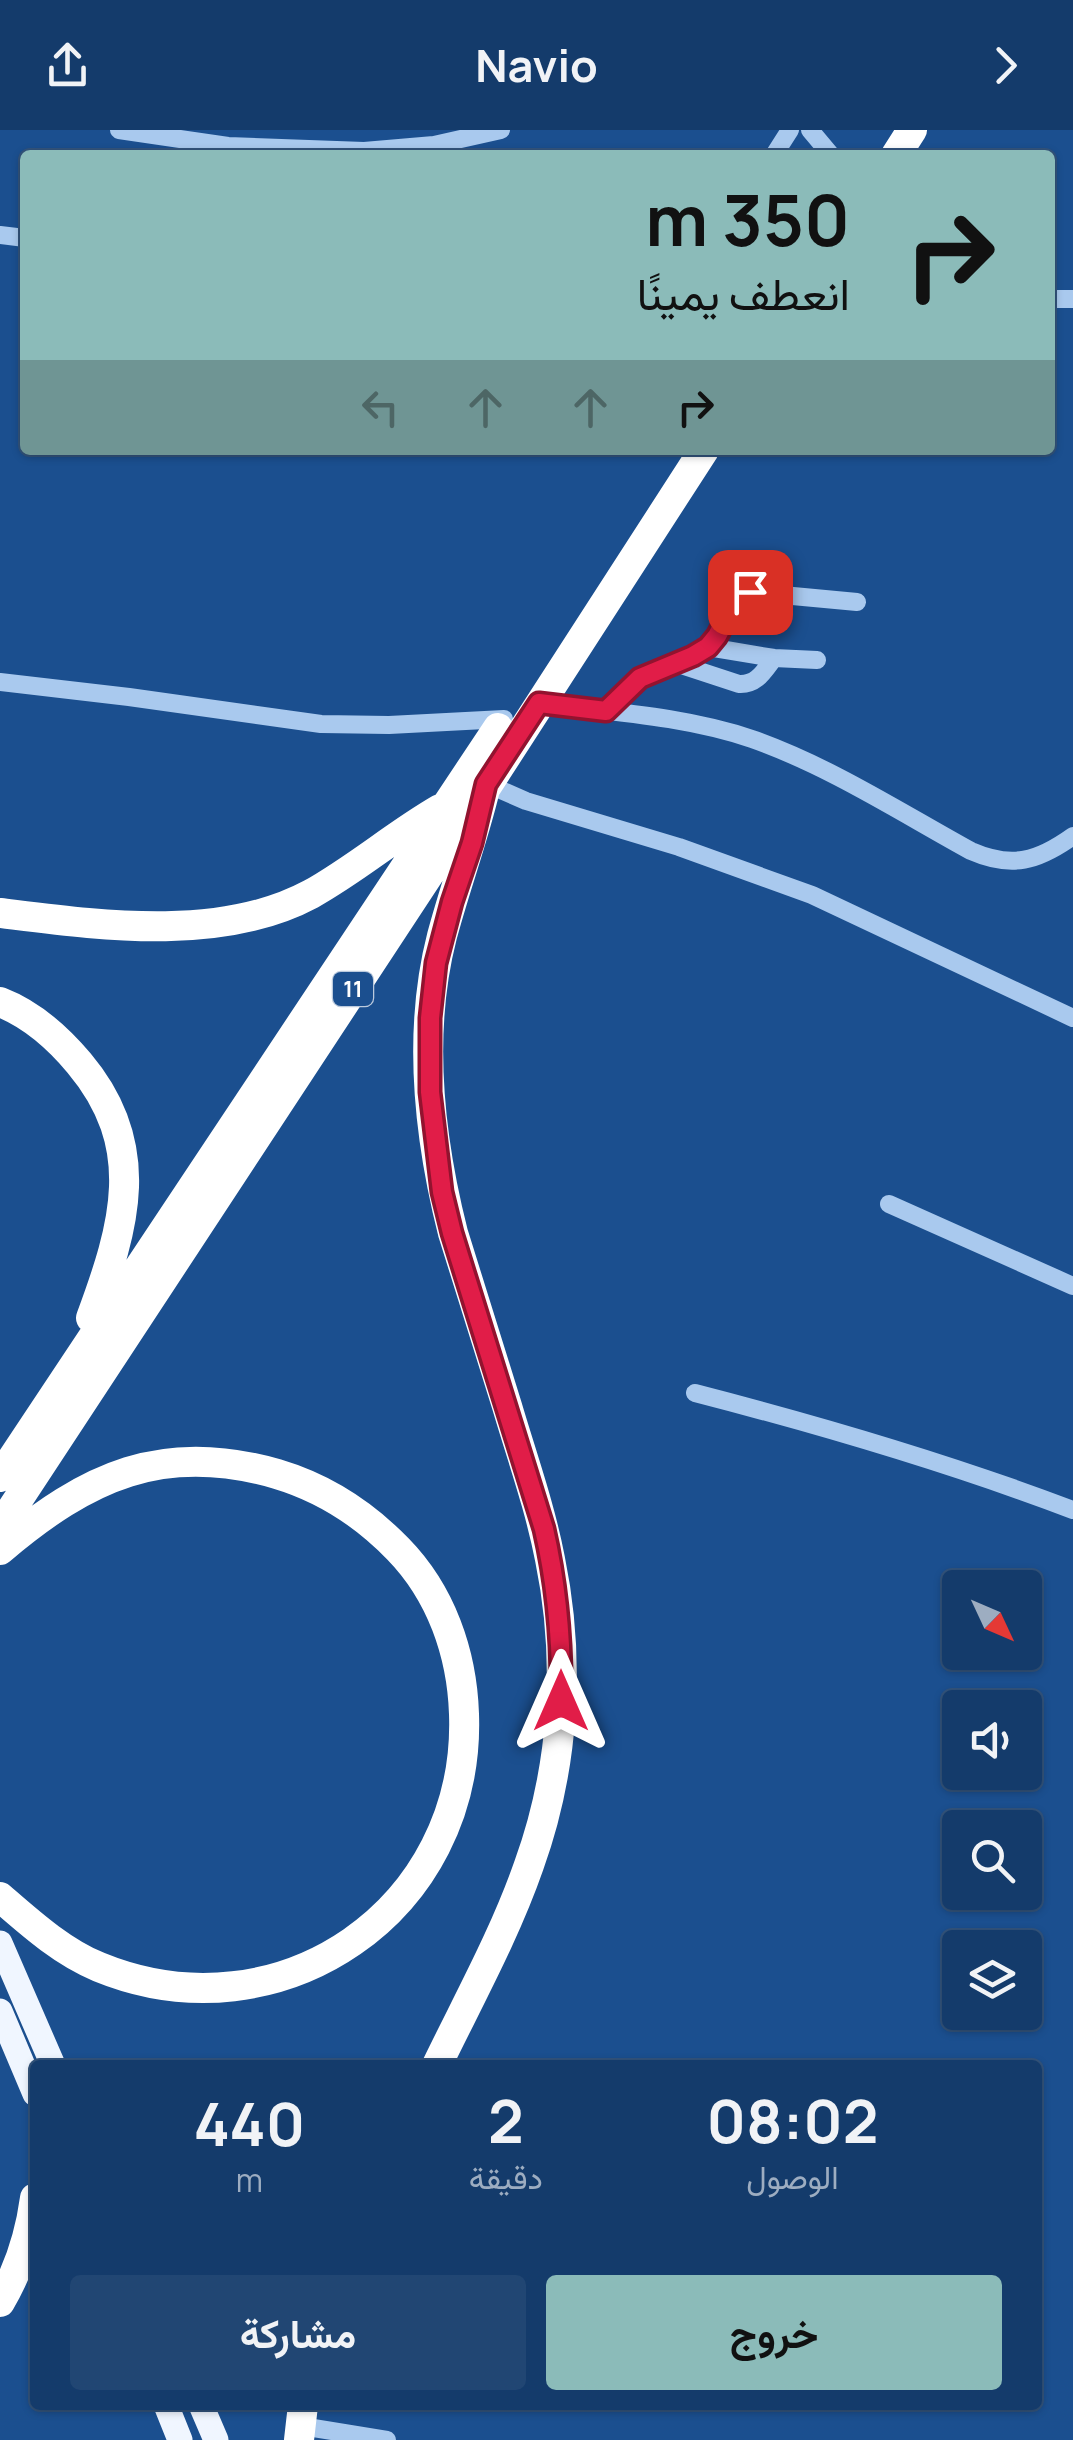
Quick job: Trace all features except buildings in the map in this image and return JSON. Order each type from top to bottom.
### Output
[{"type":"highway","name":"11","points":[[0,1478],[679,455]]},
{"type":"highway","name":"11","points":[[0,1526],[701,455]]},
{"type":"highway","points":[[440,2060],[529,1866],[554,1775],[561,1701],[560,1627],[551,1561],[535,1497],[452,1233],[432,1119],[430,1018],[436,963],[486,786]]},
{"type":"highway","points":[[0,913],[131,926],[186,924],[264,912],[309,895],[447,805]]},
{"type":"highway","points":[[0,1002],[44,1028],[69,1052],[110,1106],[120,1140],[123,1213],[114,1256],[74,1364]]},
{"type":"highway","points":[[0,1550],[61,1503],[119,1473],[195,1461],[255,1468],[284,1476],[342,1502],[386,1537],[420,1575],[453,1643],[464,1694],[465,1724],[454,1800],[422,1871],[389,1910],[349,1944],[324,1960],[272,1981],[192,1988],[98,1967],[44,1934],[0,1898]]},
{"type":"highway","points":[[0,2302],[16,2272],[30,2231]]},
{"type":"main road","points":[[0,1943],[51,2060]]},
{"type":"main road","points":[[0,2011],[30,2082]]},
{"type":"main road","points":[[168,2410],[180,2440]]},
{"type":"main road","points":[[203,2410],[216,2440]]},
{"type":"street","points":[[119,130],[228,146],[337,150]]},
{"type":"street","points":[[376,150],[434,145],[501,130]]},
{"type":"street","points":[[810,130],[827,150]]},
{"type":"street","points":[[606,711],[640,678],[708,647],[735,600],[745,592],[858,602]]},
{"type":"street","points":[[708,647],[774,658],[816,660]]},
{"type":"street","points":[[675,663],[746,684],[758,678],[774,658]]},
{"type":"street","points":[[0,682],[320,724],[504,720]]},
{"type":"street","points":[[539,703],[700,725],[776,748],[984,857],[1023,860],[1050,852],[1073,836]]},
{"type":"street","points":[[486,786],[678,847],[812,895],[1073,1018]]},
{"type":"street","points":[[889,1204],[1073,1286]]},
{"type":"street","points":[[694,1393],[871,1441],[1073,1510]]},
{"type":"street","points":[[301,2424],[387,2440]]},
{"type":"route","points":[[561,1701],[560,1627],[544,1529],[442,1192],[430,1092],[430,1018],[436,963],[486,784],[539,703],[606,711],[640,678],[708,647],[738,596],[750,592]]}]
